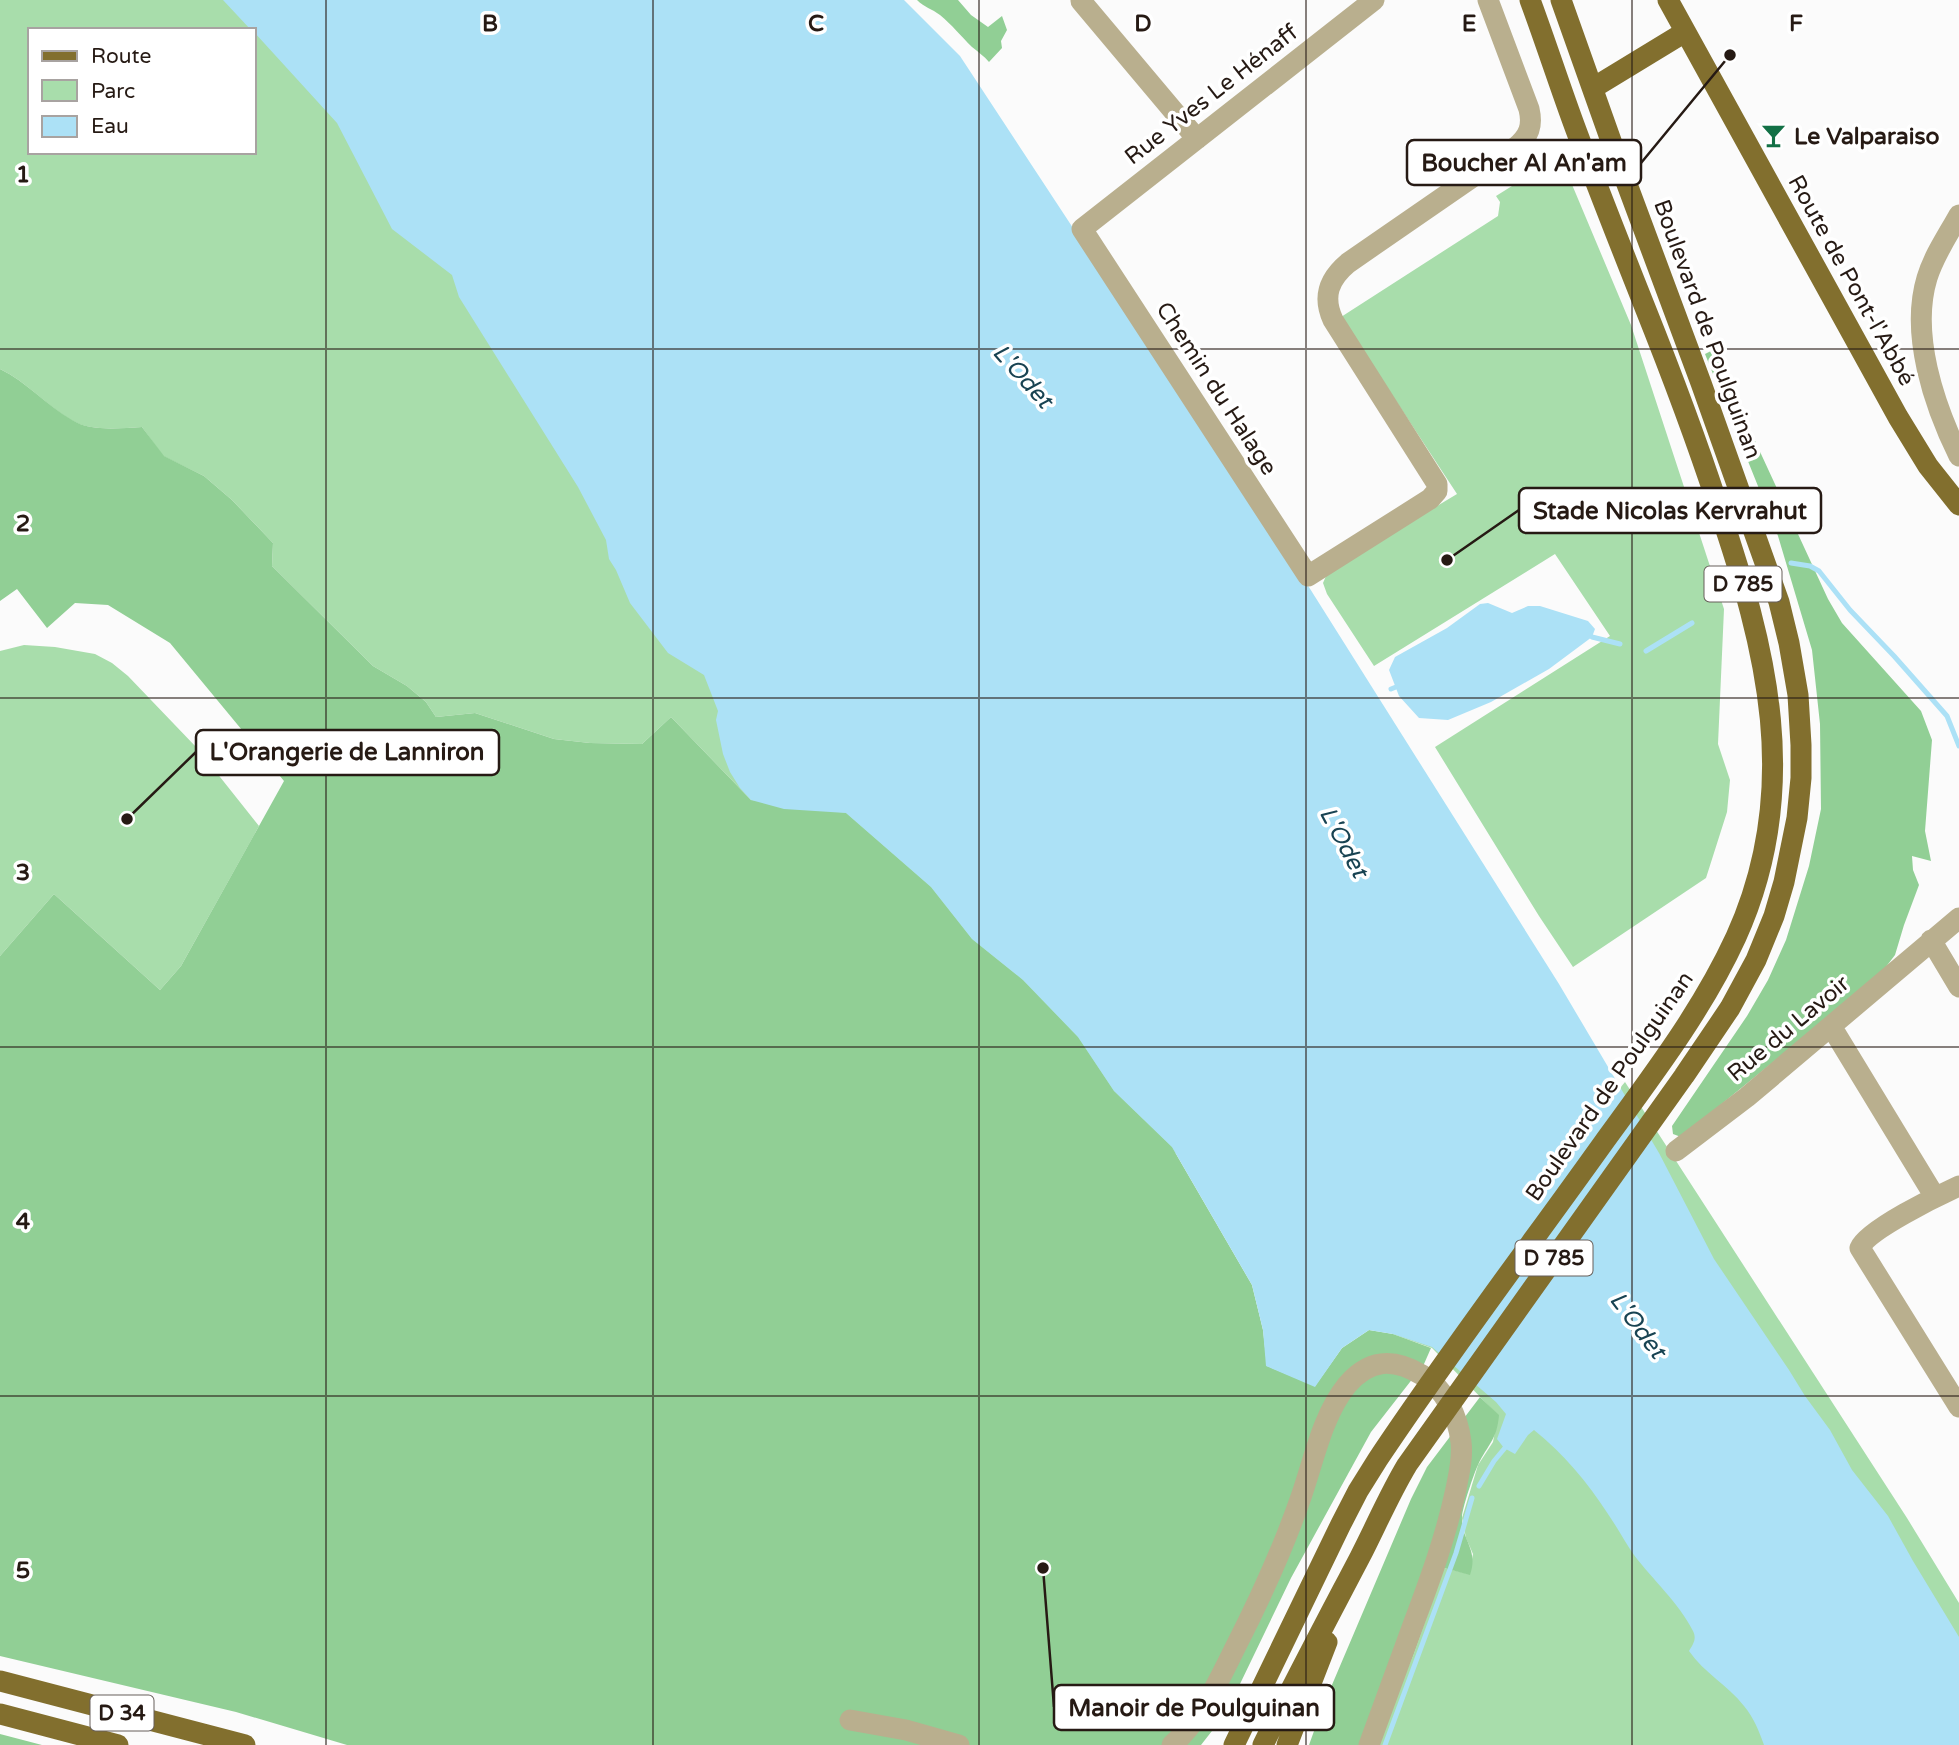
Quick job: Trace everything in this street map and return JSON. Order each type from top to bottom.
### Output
[{"type":"main road","name":"Boulevard de Poulguinan","points":[[1234,1745],[1358,1491],[1408,1416],[1693,1015],[1725,959],[1744,916],[1756,880],[1769,821],[1773,734],[1769,694],[1761,650],[1732,546],[1695,436],[1574,125],[1531,0]]},
{"type":"main road","name":"Boulevard de Poulguinan","points":[[1263,1745],[1406,1465],[1730,1008],[1756,960],[1774,916],[1793,845],[1801,778],[1801,745],[1798,695],[1779,602],[1561,0]]},
{"type":"main road","name":"Route de Pont-l'Abbé","points":[[1668,0],[1903,425],[1928,466],[1959,505]]},
{"type":"main road","points":[[1593,88],[1685,32]]},
{"type":"main road","points":[[1287,1745],[1361,1555]]},
{"type":"main road","name":"D 34","points":[[0,1681],[245,1745]]},
{"type":"main road","name":"D 785","points":[[1217,1745],[1257,1695]]},
{"type":"main road","name":"D 34","points":[[0,1714],[118,1745]]},
{"type":"main road","points":[[54,1728],[86,1745]]},
{"type":"street","name":"Rue Yves Le Hénaff","points":[[1082,229],[1374,0]]},
{"type":"street","name":"Chemin du Halage","points":[[1082,229],[1308,576],[1430,499],[1437,491],[1437,484],[1333,320],[1327,292],[1332,279],[1348,263],[1516,147],[1529,132],[1529,109],[1488,0]]},
{"type":"street","points":[[1081,1],[1197,139]]},
{"type":"street","points":[[1959,215],[1930,268],[1923,292],[1922,320],[1928,378],[1959,456]]},
{"type":"street","name":"Rue du Lavoir","points":[[1676,1151],[1747,1097],[1959,918]]},
{"type":"street","points":[[1931,940],[1959,987]]},
{"type":"street","points":[[1830,1027],[1935,1197]]},
{"type":"street","points":[[1959,1185],[1868,1237],[1860,1248],[1959,1408]]},
{"type":"street","points":[[1172,1745],[1193,1722],[1207,1701],[1282,1550],[1321,1434],[1336,1402],[1348,1385],[1368,1368],[1394,1363],[1427,1378],[1444,1395],[1457,1422],[1461,1456],[1453,1505],[1436,1565],[1369,1745]]},
{"type":"street","points":[[850,1720],[906,1730],[959,1745]]},
{"type":"green space","points":[[0,0],[580,0],[1876,1745],[1378,1745],[1444,1568],[1469,1574],[1473,1554],[1462,1518],[1478,1465],[1493,1442],[1498,1415],[1432,1348],[1393,1334],[751,800],[671,717],[642,744],[554,739],[475,713],[436,717],[426,702],[407,686],[373,666],[272,566],[273,543],[232,500],[204,476],[163,456],[142,427],[106,428],[79,424],[0,369]]},
{"type":"green space","points":[[917,0],[958,0],[971,15],[988,27],[1002,16],[1007,30],[1001,41],[1002,48],[989,62],[940,15]]},
{"type":"green space","points":[[1560,156],[1631,325],[1724,609],[1718,744],[1730,780],[1727,812],[1706,878],[1573,967],[1435,747],[1610,636],[1555,554],[1374,666],[1327,594],[1323,583],[1334,568],[1457,494],[1341,317],[1498,216],[1500,202],[1496,196]]},
{"type":"green space","points":[[1713,350],[1828,599],[1842,623],[1921,711],[1932,740],[1925,831],[1931,861],[1912,856],[1913,870],[1919,885],[1895,955],[1879,976],[1681,1137],[1673,1134],[1672,1126],[1747,1016],[1768,980],[1786,940],[1809,866],[1821,809],[1820,724],[1812,650],[1778,536],[1705,354]]},
{"type":"green space","points":[[0,369],[80,424],[106,428],[142,427],[164,456],[204,476],[232,500],[273,543],[272,566],[373,666],[407,686],[426,702],[436,717],[475,713],[554,739],[642,744],[671,717],[751,800],[846,813],[931,887],[972,939],[1023,980],[1078,1037],[1114,1091],[1172,1147],[1252,1285],[1263,1330],[1267,1366],[1315,1386],[1342,1348],[1369,1330],[1393,1334],[1431,1348],[1424,1364],[1371,1432],[1291,1578],[1226,1713],[1201,1745],[347,1745],[236,1712],[0,1656],[0,956],[54,894],[160,990],[181,966],[284,781],[170,643],[108,605],[75,603],[47,628],[17,589],[0,601]]},
{"type":"green space","points":[[24,645],[95,654],[112,663],[128,676],[197,748],[259,826],[181,966],[160,990],[54,894],[0,956],[0,651]]},
{"type":"green space","points":[[1625,1082],[1959,1603],[1959,1744],[1577,1139]]},
{"type":"green space","points":[[1480,1397],[1499,1415],[1494,1436],[1476,1469],[1463,1513],[1462,1525],[1472,1558],[1470,1575],[1444,1568],[1378,1745],[1309,1745],[1411,1499],[1427,1467]]},
{"type":"green space","points":[[0,1734],[42,1745],[0,1745]]},
{"type":"water","name":"L'Odet","points":[[223,0],[904,0],[960,56],[1307,584],[1559,984],[1659,1153],[1714,1259],[1830,1430],[1852,1470],[1888,1516],[1959,1637],[1959,1745],[1764,1745],[1744,1706],[1689,1651],[1695,1637],[1687,1621],[1634,1555],[1583,1480],[1555,1448],[1534,1430],[1515,1454],[1504,1448],[1497,1439],[1506,1414],[1496,1402],[1432,1347],[1393,1334],[1369,1330],[1342,1348],[1315,1387],[1266,1366],[1263,1330],[1252,1285],[1172,1147],[1114,1091],[1078,1037],[1023,980],[972,939],[931,887],[846,813],[784,809],[751,800],[740,788],[723,754],[716,720],[718,711],[704,675],[668,653],[630,603],[609,559],[606,540],[578,487],[459,297],[452,275],[392,229],[337,123],[256,34],[256,28],[249,28]]},
{"type":"water","points":[[1488,603],[1512,613],[1528,606],[1540,606],[1588,621],[1595,629],[1592,637],[1549,669],[1491,702],[1448,720],[1419,718],[1399,696],[1389,670],[1395,657],[1447,628],[1480,604]]},
{"type":"waterway","points":[[1791,563],[1810,566],[1819,571],[1850,610],[1947,716],[1959,746]]},
{"type":"waterway","points":[[1646,651],[1692,623]]},
{"type":"waterway","points":[[1592,637],[1620,644]]},
{"type":"waterway","points":[[1391,689],[1396,687]]},
{"type":"waterway","points":[[1479,1486],[1509,1443]]},
{"type":"waterway","points":[[1385,1745],[1456,1553],[1472,1498]]},
{"type":"place","name":"Boucher Al An'am","points":[[1730,55]]},
{"type":"place","name":"Le Valparaiso","points":[[1774,136]]},
{"type":"place","name":"Stade Nicolas Kervrahut","points":[[1447,560]]},
{"type":"place","name":"L'Orangerie de Lanniron","points":[[127,819]]},
{"type":"place","name":"Manoir de Poulguinan","points":[[1043,1568]]}]
